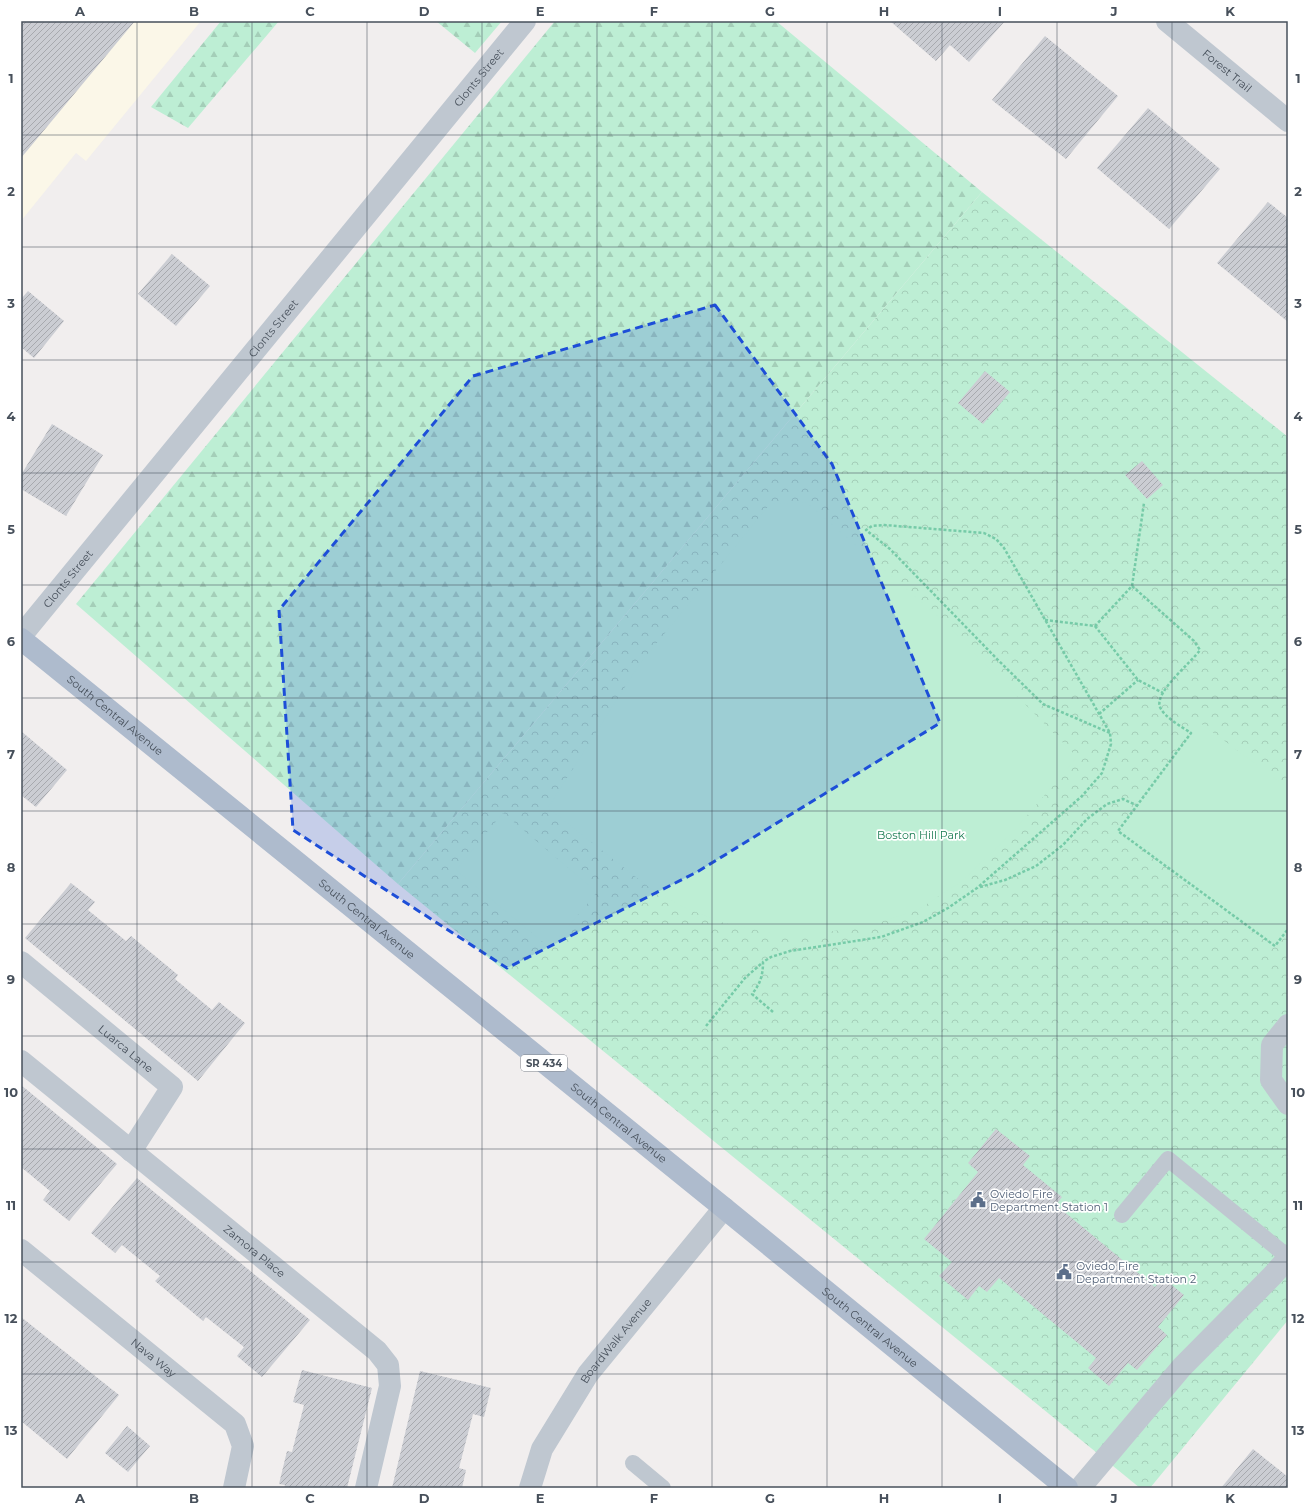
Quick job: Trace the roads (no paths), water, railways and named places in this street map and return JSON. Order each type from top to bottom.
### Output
[{"type":"main road","name":"South Central Avenue","points":[[21,637],[1067,1488]]},
{"type":"street","name":"Clonts Street","points":[[21,637],[525,21]]},
{"type":"street","name":"Forest Trail","points":[[1166,21],[1288,121]]},
{"type":"street","name":"Luarca Lane","points":[[21,962],[172,1088],[131,1151]]},
{"type":"street","points":[[1288,1025],[1272,1045],[1271,1080],[1288,1104]]},
{"type":"street","name":"Zamora Place","points":[[21,1061],[377,1351],[388,1365],[390,1386],[366,1488]]},
{"type":"street","name":"BoardWalk Avenue","points":[[530,1488],[542,1449],[588,1374],[724,1208]]},
{"type":"street","name":"Nava Way","points":[[21,1250],[235,1424],[243,1446],[234,1488]]},
{"type":"street","points":[[1080,1488],[1182,1367],[1288,1258]]},
{"type":"lane","points":[[1122,1215],[1168,1160],[1288,1258]]},
{"type":"lane","points":[[633,1463],[663,1488]]},
{"type":"place","name":"Oviedo Fire Department Station 1","points":[[978,1200]]},
{"type":"place","name":"Oviedo Fire Department Station 2","points":[[1064,1272]]},
{"type":"park label","name":"Boston Hill Park","points":[[921,835]]}]
